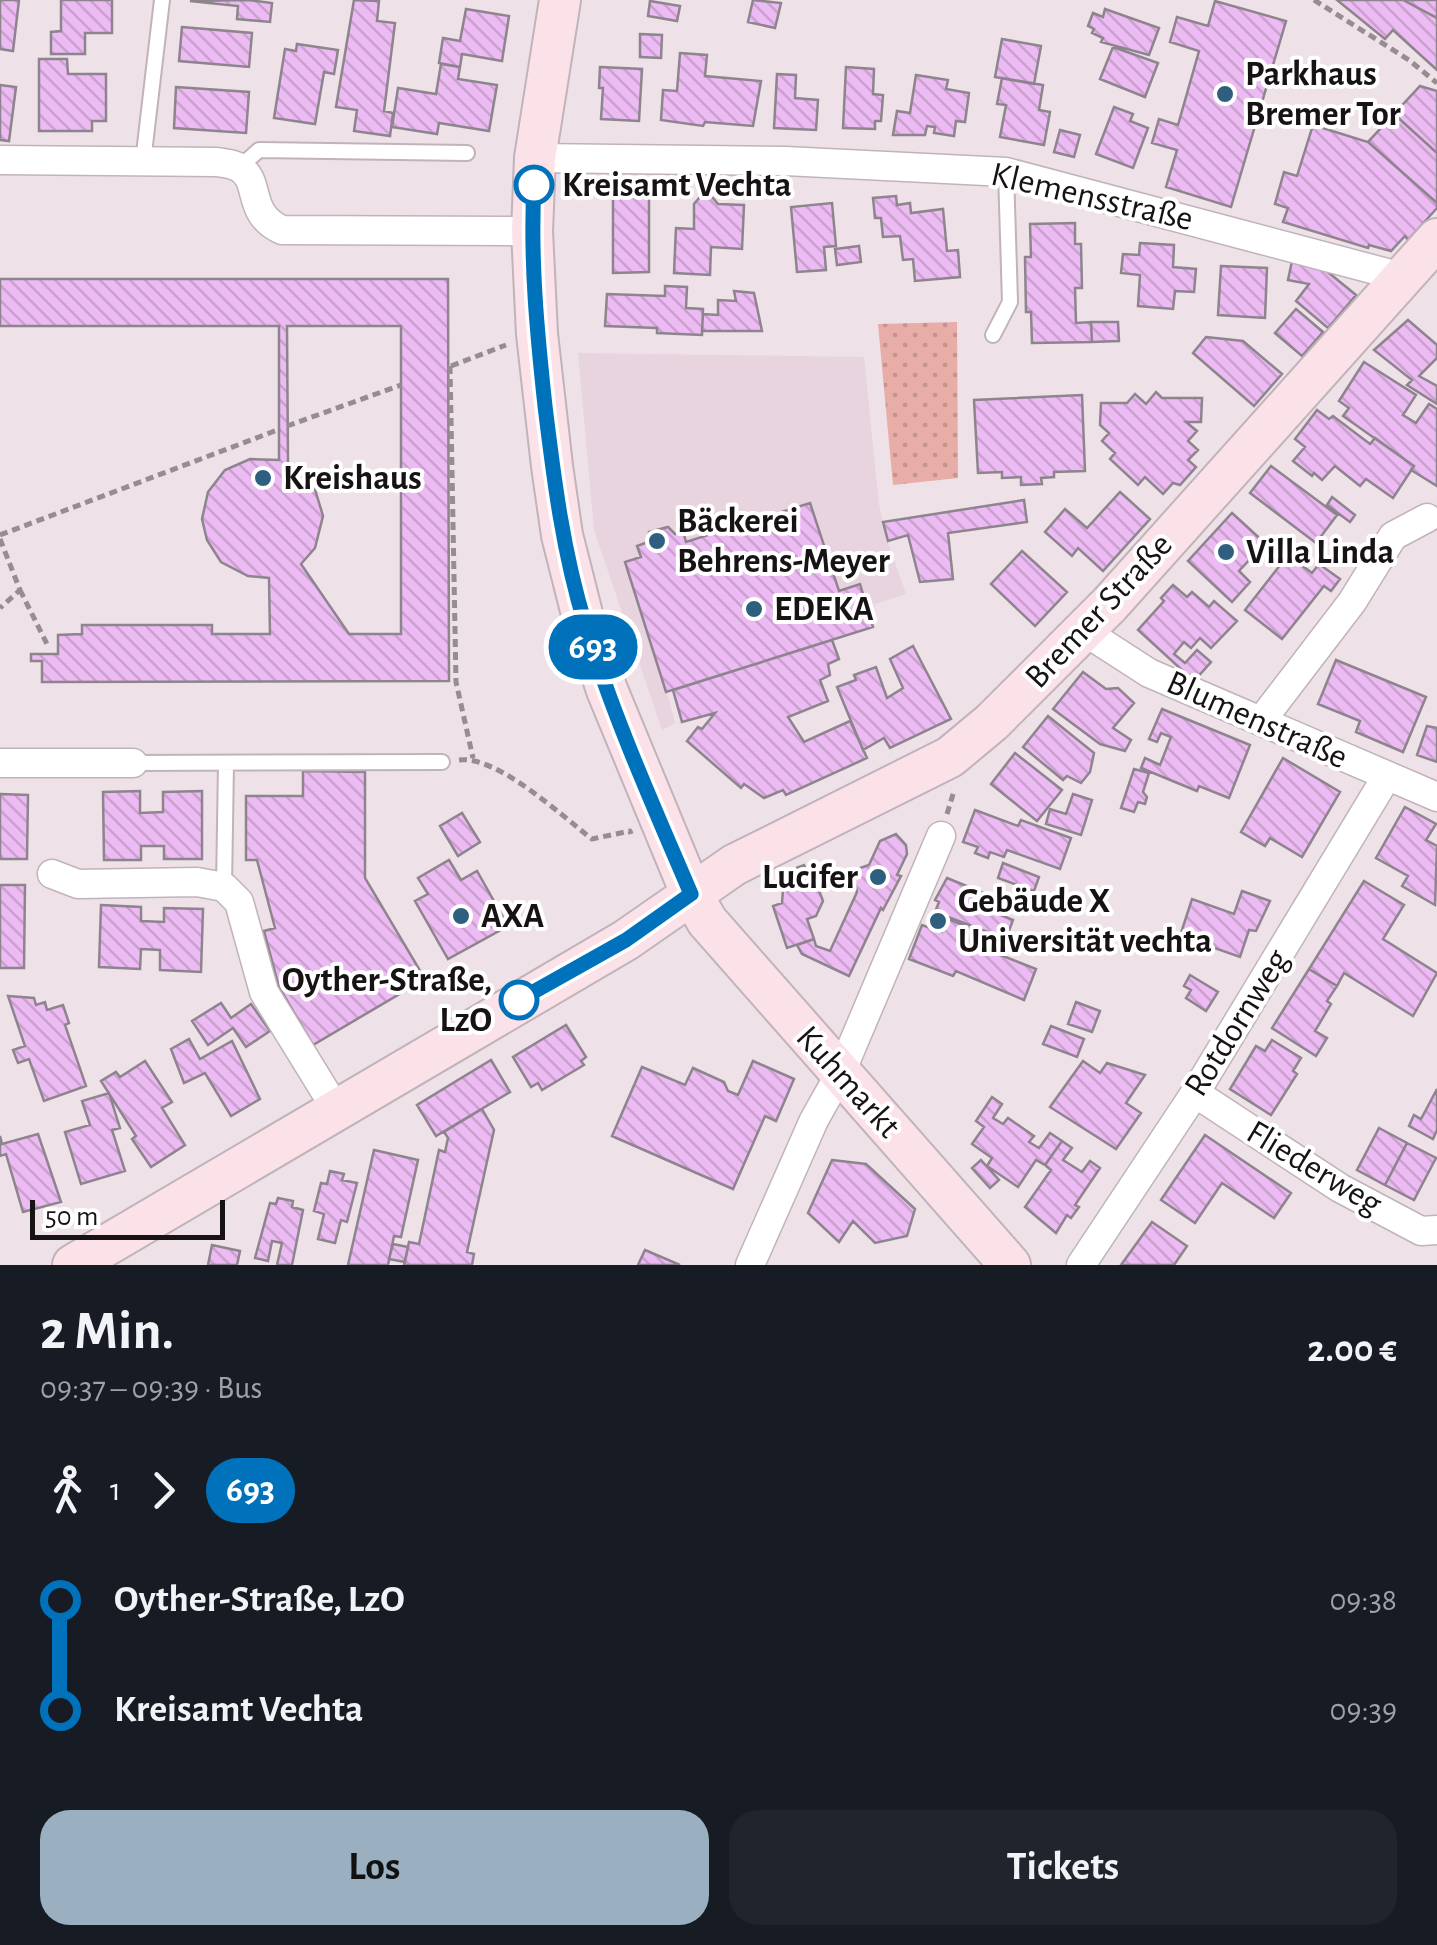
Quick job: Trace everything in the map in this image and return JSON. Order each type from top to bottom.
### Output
[{"type":"main road","name":"Kuhmarkt","points":[[560,0],[535,158],[532,231],[538,334],[562,535],[584,622],[607,690],[691,894],[706,921],[1010,1265]]},
{"type":"main road","name":"Bremer Straße","points":[[73,1265],[626,940],[734,865],[950,757],[992,722],[1084,631],[1437,240]]},
{"type":"street","name":"Klemensstraße","points":[[535,158],[786,161],[1006,172],[1402,277]]},
{"type":"street","points":[[0,160],[216,162],[240,167],[248,175],[268,224],[282,230],[532,231]]},
{"type":"street","points":[[1260,721],[1352,602],[1393,536],[1427,518]]},
{"type":"street","name":"Blumenstraße","points":[[1084,631],[1149,672],[1437,798]]},
{"type":"street","points":[[0,763],[133,763]]},
{"type":"street","name":"Rotdornweg","points":[[1081,1265],[1194,1093],[1387,776]]},
{"type":"street","points":[[750,1265],[814,1120],[841,1072],[941,836]]},
{"type":"street","points":[[52,874],[78,884],[197,882],[224,887],[238,902],[264,992],[336,1109]]},
{"type":"street","name":"Fliederweg","points":[[1194,1093],[1340,1188],[1421,1231],[1437,1230]]},
{"type":"lane","points":[[143,162],[162,0]]},
{"type":"lane","points":[[240,167],[259,150],[468,154]]},
{"type":"lane","points":[[992,335],[1010,302],[1006,172]]},
{"type":"lane","points":[[133,763],[442,762]]},
{"type":"lane","points":[[224,887],[226,763]]},
{"type":"path","points":[[1314,0],[1409,60],[1437,83]]},
{"type":"path","points":[[473,758],[456,682],[449,366],[538,334]]},
{"type":"path","points":[[288,426],[401,385]]},
{"type":"path","points":[[49,648],[20,590],[0,537],[280,429]]},
{"type":"path","points":[[0,608],[20,590]]},
{"type":"path","points":[[442,762],[473,758],[522,785],[592,839],[630,831],[640,852],[670,844]]},
{"type":"shaded area","points":[[957,322],[958,478],[893,485],[878,324]]},
{"type":"shaded area","points":[[578,353],[864,357],[879,504],[906,594],[875,604],[873,627],[667,692],[675,723],[662,730],[594,530]]},
{"type":"building","points":[[0,0],[19,0],[13,51],[0,49]]},
{"type":"building","points":[[61,0],[112,0],[112,33],[85,33],[85,54],[51,54],[51,32],[61,31]]},
{"type":"building","points":[[354,0],[379,1],[377,21],[395,23],[384,111],[393,113],[390,136],[354,131],[357,110],[336,107]]},
{"type":"building","points":[[753,0],[781,3],[775,28],[748,22]]},
{"type":"building","points":[[1337,0],[1403,0],[1437,18],[1437,70],[1393,30],[1385,39]]},
{"type":"building","points":[[1403,0],[1437,0],[1437,18]]},
{"type":"building","points":[[190,1],[272,3],[270,22],[237,19],[238,6]]},
{"type":"building","points":[[650,1],[680,6],[677,21],[648,16]]},
{"type":"building","name":"Parkhaus Bremer Tor","points":[[1215,1],[1286,21],[1231,207],[1166,187],[1177,150],[1152,143],[1159,119],[1178,125],[1199,51],[1170,42],[1177,17],[1208,26]]},
{"type":"building","points":[[466,9],[509,16],[502,61],[462,54],[460,67],[439,63],[443,38],[460,41]]},
{"type":"building","points":[[1105,9],[1159,28],[1149,55],[1101,42],[1103,38],[1092,33],[1094,29],[1088,26],[1093,13],[1103,17]]},
{"type":"building","points":[[182,27],[252,33],[249,67],[179,61]]},
{"type":"building","points":[[640,34],[662,35],[661,58],[640,57]]},
{"type":"building","points":[[1002,39],[1041,46],[1034,84],[995,77]]},
{"type":"building","points":[[297,44],[338,50],[334,74],[324,72],[315,124],[274,118],[285,49],[296,51]]},
{"type":"building","points":[[1113,47],[1158,63],[1145,97],[1100,79]]},
{"type":"building","points":[[680,53],[707,55],[705,76],[761,81],[753,126],[705,122],[703,126],[661,120],[663,90],[677,91]]},
{"type":"building","points":[[39,59],[67,59],[68,74],[106,74],[106,121],[92,121],[92,131],[39,131]]},
{"type":"building","points":[[441,64],[460,67],[458,79],[497,85],[489,131],[439,123],[437,134],[392,127],[398,88],[436,94]]},
{"type":"building","points":[[600,67],[642,69],[639,121],[601,119]]},
{"type":"building","points":[[846,67],[874,69],[873,94],[883,95],[881,121],[875,121],[875,129],[843,128]]},
{"type":"building","points":[[777,74],[796,75],[795,98],[818,100],[816,130],[774,128]]},
{"type":"building","points":[[916,75],[948,80],[946,89],[969,93],[965,122],[956,121],[954,136],[934,133],[935,127],[927,126],[925,135],[893,135],[897,111],[910,113]]},
{"type":"building","points":[[1002,78],[1043,85],[1039,110],[1050,112],[1044,145],[1000,137],[1006,105],[997,104]]},
{"type":"building","points":[[0,85],[16,87],[9,141],[0,140]]},
{"type":"building","points":[[1420,86],[1437,91],[1437,153],[1394,114]]},
{"type":"building","points":[[176,87],[249,92],[246,133],[174,128]]},
{"type":"building","points":[[1114,107],[1133,114],[1130,121],[1148,128],[1133,168],[1096,154]]},
{"type":"building","points":[[1394,114],[1437,153],[1437,203],[1368,142]]},
{"type":"building","points":[[1313,125],[1368,142],[1437,203],[1437,208],[1408,240],[1405,236],[1391,251],[1369,245],[1368,248],[1283,222],[1288,208],[1275,204],[1284,172],[1297,176]]},
{"type":"building","points":[[1060,130],[1080,135],[1074,157],[1054,152]]},
{"type":"building","points":[[613,190],[649,190],[649,272],[613,273]]},
{"type":"building","points":[[896,196],[897,205],[910,203],[911,213],[943,209],[947,251],[958,250],[960,277],[915,281],[913,259],[903,260],[900,236],[883,237],[881,218],[875,218],[873,198]]},
{"type":"building","points":[[700,197],[713,198],[718,204],[744,205],[742,249],[711,247],[710,275],[674,273],[676,228],[694,229],[694,204]]},
{"type":"building","points":[[832,203],[836,246],[824,247],[826,270],[797,272],[791,207]]},
{"type":"building","points":[[1075,223],[1075,244],[1081,244],[1082,288],[1075,288],[1076,323],[1091,322],[1092,342],[1032,343],[1031,312],[1026,312],[1025,257],[1031,257],[1030,224]]},
{"type":"building","points":[[1140,243],[1174,245],[1173,267],[1196,269],[1194,292],[1175,291],[1173,309],[1138,306],[1140,275],[1121,273],[1123,254],[1139,255]]},
{"type":"building","points":[[859,246],[861,262],[837,265],[835,249]]},
{"type":"building","points":[[1292,261],[1324,269],[1356,295],[1328,328],[1296,301],[1309,284],[1288,280]]},
{"type":"building","points":[[1221,266],[1267,268],[1265,318],[1218,315]]},
{"type":"building","name":"Kreishaus","points":[[0,279],[448,279],[449,681],[42,682],[42,661],[31,661],[31,654],[58,654],[58,635],[82,634],[82,625],[212,625],[212,634],[270,634],[269,578],[248,576],[221,562],[207,540],[202,519],[208,492],[225,470],[250,459],[279,460],[279,326],[0,326]],"holes":[[[287,326],[401,326],[401,634],[349,634],[301,564],[315,548],[323,516],[314,486],[288,463]]]},
{"type":"building","points":[[665,286],[687,287],[686,308],[703,309],[702,335],[605,326],[607,294],[665,296]]},
{"type":"building","points":[[734,291],[754,293],[762,331],[702,331],[703,314],[718,315],[718,300],[736,301]]},
{"type":"building","points":[[1296,309],[1323,332],[1302,356],[1275,333]]},
{"type":"building","points":[[1408,320],[1437,345],[1437,358],[1419,376],[1437,386],[1437,404],[1407,385],[1412,380],[1374,350]]},
{"type":"building","points":[[1091,322],[1118,322],[1119,341],[1092,342]]},
{"type":"building","points":[[1206,337],[1243,341],[1282,374],[1254,406],[1193,353]]},
{"type":"building","points":[[1364,362],[1416,395],[1403,415],[1416,423],[1429,404],[1437,409],[1437,486],[1343,416],[1349,408],[1339,401]]},
{"type":"building","points":[[1156,392],[1162,398],[1202,398],[1201,422],[1186,422],[1197,431],[1188,441],[1198,450],[1188,460],[1196,467],[1180,485],[1173,483],[1163,494],[1145,477],[1138,485],[1110,459],[1115,453],[1102,441],[1109,433],[1100,425],[1101,403],[1127,403],[1135,394],[1146,404]]},
{"type":"building","points":[[1082,395],[1085,471],[1054,472],[1054,477],[1041,478],[1042,484],[1021,485],[1021,477],[1002,478],[1002,472],[978,473],[974,400]]},
{"type":"building","points":[[1317,410],[1329,419],[1333,416],[1370,444],[1375,438],[1414,466],[1393,498],[1366,479],[1360,486],[1335,466],[1322,480],[1293,461],[1305,447],[1295,439]]},
{"type":"building","points":[[1271,466],[1337,515],[1316,543],[1250,493]]},
{"type":"building","points":[[1120,492],[1150,519],[1103,571],[1078,548],[1072,556],[1045,532],[1065,509],[1087,528]]},
{"type":"building","points":[[1332,497],[1355,515],[1350,522],[1327,505]]},
{"type":"building","points":[[1024,500],[1027,522],[948,533],[953,579],[920,582],[908,535],[888,541],[883,522]]},
{"type":"building","name":"EDEKA","points":[[810,503],[839,591],[860,584],[873,627],[666,692],[625,562],[641,557],[637,546],[648,542],[649,532],[668,527],[675,534],[683,531],[686,542]]},
{"type":"building","name":"Villa Linda","points":[[1232,513],[1265,543],[1239,571],[1250,582],[1232,602],[1188,561]]},
{"type":"building","points":[[1022,551],[1067,592],[1035,626],[991,584]]},
{"type":"building","points":[[1288,555],[1312,573],[1319,564],[1340,579],[1331,591],[1324,586],[1282,639],[1245,610]]},
{"type":"building","points":[[1173,585],[1187,597],[1192,592],[1209,607],[1214,601],[1237,621],[1211,648],[1200,638],[1191,648],[1184,642],[1174,654],[1185,663],[1197,650],[1211,662],[1194,681],[1138,630]]},
{"type":"building","points":[[832,640],[839,659],[828,664],[830,675],[820,680],[828,701],[788,717],[804,742],[850,721],[867,758],[786,795],[783,790],[764,798],[744,784],[741,788],[687,741],[715,713],[682,722],[673,690]]},
{"type":"building","points":[[913,646],[951,719],[890,748],[884,738],[863,750],[837,687],[876,667],[887,698],[903,688],[890,659]]},
{"type":"building","points":[[1336,660],[1426,697],[1403,752],[1356,732],[1360,721],[1318,704]]},
{"type":"building","points":[[1083,672],[1106,689],[1118,688],[1134,703],[1113,728],[1131,740],[1125,751],[1100,744],[1053,709]]},
{"type":"building","points":[[1162,709],[1250,745],[1229,798],[1199,786],[1197,791],[1141,768],[1145,758],[1160,765],[1171,737],[1161,733],[1157,742],[1149,739]]},
{"type":"building","points":[[1048,716],[1094,753],[1090,772],[1081,783],[1067,776],[1063,780],[1023,747]]},
{"type":"building","points":[[1427,726],[1437,728],[1437,762],[1417,755]]},
{"type":"building","points":[[1015,753],[1062,790],[1037,821],[991,784]]},
{"type":"building","points":[[1283,758],[1340,792],[1302,857],[1270,838],[1265,846],[1241,832]]},
{"type":"building","points":[[1134,769],[1149,773],[1143,792],[1147,797],[1145,804],[1138,802],[1134,812],[1121,808]]},
{"type":"building","points":[[303,771],[365,772],[365,878],[425,979],[313,1045],[279,987],[264,931],[275,928],[257,860],[246,860],[246,796],[303,796]]},
{"type":"building","points":[[140,791],[140,813],[163,812],[163,792],[202,791],[202,859],[164,859],[164,846],[141,846],[141,860],[104,860],[103,792]]},
{"type":"building","points":[[0,794],[28,795],[27,859],[0,859]]},
{"type":"building","points":[[1073,794],[1092,800],[1081,835],[1046,824],[1050,809],[1066,814]]},
{"type":"building","points":[[1405,807],[1436,824],[1426,840],[1437,846],[1435,905],[1402,886],[1408,876],[1376,858]]},
{"type":"building","points":[[975,810],[1018,826],[1021,820],[1071,838],[1060,869],[1007,850],[1004,857],[990,852],[988,858],[975,853],[978,847],[963,842]]},
{"type":"building","points":[[462,813],[480,842],[458,856],[440,826]]},
{"type":"building","points":[[896,834],[906,845],[907,854],[897,875],[901,876],[849,976],[802,954],[797,945],[814,939],[816,946],[830,951],[857,892],[853,875],[869,865],[880,841]]},
{"type":"building","points":[[449,860],[461,880],[477,871],[508,926],[448,959],[415,901],[428,894],[418,878]]},
{"type":"building","points":[[1003,863],[1039,877],[1034,891],[998,878]]},
{"type":"building","points":[[804,865],[823,901],[816,916],[807,919],[814,939],[787,948],[773,906],[782,903],[783,890],[777,875]]},
{"type":"building","points":[[947,878],[991,896],[986,909],[1013,920],[1006,939],[935,912],[939,902],[935,900]]},
{"type":"building","points":[[1364,881],[1404,905],[1383,939],[1437,973],[1413,1016],[1344,973],[1337,986],[1309,969]]},
{"type":"building","points":[[0,885],[25,885],[24,968],[0,968]]},
{"type":"building","points":[[1242,891],[1270,901],[1256,931],[1249,930],[1240,957],[1180,936],[1192,899],[1234,914]]},
{"type":"building","points":[[101,905],[141,907],[141,921],[164,922],[164,908],[203,909],[201,972],[160,970],[160,950],[141,949],[140,969],[99,967]]},
{"type":"building","points":[[947,918],[984,935],[980,947],[1036,969],[1024,1000],[956,971],[953,976],[909,959],[922,925],[942,932]]},
{"type":"building","points":[[1309,969],[1337,986],[1315,1031],[1327,1038],[1316,1056],[1272,1028]]},
{"type":"building","points":[[1190,975],[1218,992],[1206,1011],[1186,998],[1191,990],[1184,986]]},
{"type":"building","points":[[8,996],[34,998],[36,1005],[45,1002],[47,1010],[63,1005],[69,1023],[65,1025],[86,1086],[44,1101],[29,1059],[18,1063],[13,1050],[25,1046]]},
{"type":"building","points":[[1076,1002],[1100,1011],[1092,1032],[1068,1024]]},
{"type":"building","points":[[221,1003],[231,1018],[251,1004],[270,1031],[246,1047],[233,1028],[208,1045],[192,1021]]},
{"type":"building","points":[[566,1025],[586,1057],[581,1061],[584,1065],[542,1090],[538,1083],[531,1087],[513,1057]]},
{"type":"building","points":[[1051,1026],[1084,1039],[1077,1057],[1043,1044]]},
{"type":"building","points":[[189,1039],[200,1059],[232,1041],[260,1099],[231,1116],[205,1073],[184,1083],[171,1049]]},
{"type":"building","points":[[1272,1040],[1301,1058],[1293,1071],[1297,1074],[1271,1115],[1230,1089],[1256,1046],[1265,1051]]},
{"type":"building","points":[[491,1060],[510,1092],[436,1136],[417,1105]]},
{"type":"building","points":[[145,1061],[172,1102],[162,1108],[185,1145],[151,1167],[101,1081],[116,1072],[120,1077]]},
{"type":"building","points":[[753,1061],[794,1079],[776,1121],[765,1116],[733,1189],[612,1136],[642,1067],[685,1085],[693,1068],[724,1082],[728,1091],[738,1095]]},
{"type":"building","points":[[1083,1061],[1100,1073],[1107,1063],[1145,1075],[1126,1103],[1141,1113],[1116,1149],[1050,1107]]},
{"type":"building","points":[[1437,1089],[1437,1130],[1433,1139],[1409,1126],[1414,1115],[1421,1119]]},
{"type":"building","points":[[109,1093],[120,1128],[112,1130],[125,1171],[81,1184],[65,1132],[90,1125],[82,1101]]},
{"type":"building","points":[[992,1097],[1002,1104],[993,1118],[1003,1124],[1008,1118],[1034,1136],[1029,1142],[1039,1148],[1050,1133],[1062,1141],[1045,1165],[1036,1160],[1018,1187],[987,1166],[992,1158],[972,1144],[984,1127],[976,1121]]},
{"type":"building","points":[[482,1109],[494,1130],[467,1252],[474,1254],[472,1265],[404,1265],[409,1242],[419,1244],[439,1150],[445,1152],[448,1138],[444,1132]]},
{"type":"building","points":[[1379,1128],[1407,1143],[1385,1185],[1357,1170]]},
{"type":"building","points":[[38,1134],[61,1202],[23,1212],[6,1154],[0,1156],[0,1136],[2,1144]]},
{"type":"building","points":[[1205,1135],[1291,1193],[1274,1218],[1222,1183],[1195,1223],[1161,1200]]},
{"type":"building","points":[[1062,1141],[1072,1148],[1063,1160],[1082,1172],[1090,1161],[1100,1168],[1075,1205],[1079,1207],[1071,1218],[1067,1215],[1056,1233],[1025,1207],[1051,1170],[1045,1165]]},
{"type":"building","points":[[1407,1143],[1436,1158],[1414,1200],[1385,1185]]},
{"type":"building","points":[[374,1150],[418,1160],[401,1237],[394,1236],[388,1265],[348,1265]]},
{"type":"building","points":[[832,1160],[866,1164],[915,1209],[907,1236],[875,1243],[853,1221],[839,1242],[808,1213]]},
{"type":"building","points":[[981,1160],[999,1180],[990,1188],[972,1168]]},
{"type":"building","points":[[330,1171],[344,1174],[342,1180],[357,1183],[347,1222],[341,1220],[335,1243],[318,1239],[324,1214],[314,1211],[321,1183],[327,1184]]},
{"type":"building","points":[[278,1198],[293,1201],[292,1207],[303,1210],[292,1265],[277,1265],[282,1243],[272,1241],[268,1261],[255,1258],[270,1203],[276,1204]]},
{"type":"building","points":[[1152,1222],[1187,1246],[1174,1265],[1121,1265]]},
{"type":"building","points":[[393,1244],[408,1247],[405,1262],[389,1259]]},
{"type":"building","points":[[212,1245],[240,1251],[237,1265],[208,1265]]},
{"type":"building","points":[[645,1250],[680,1265],[638,1265]]},
{"type":"bus line","name":"693","points":[[519,1000],[626,940],[691,894],[607,690],[584,622],[562,535],[532,261],[534,185]]},
{"type":"place","name":"Parkhaus Bremer Tor","points":[[1225,94]]},
{"type":"place","name":"Kreisamt Vechta","points":[[534,185]]},
{"type":"place","name":"Kreishaus","points":[[263,478]]},
{"type":"place","name":"Bäckerei Behrens-Meyer","points":[[657,541]]},
{"type":"place","name":"Villa Linda","points":[[1226,552]]},
{"type":"place","name":"EDEKA","points":[[754,609]]},
{"type":"place","name":"Lucifer","points":[[878,877]]},
{"type":"place","name":"AXA","points":[[461,916]]},
{"type":"place","name":"Gebäude X Universität vechta","points":[[938,921]]},
{"type":"place","name":"Oyther-Straße, LzO","points":[[519,1000]]}]
